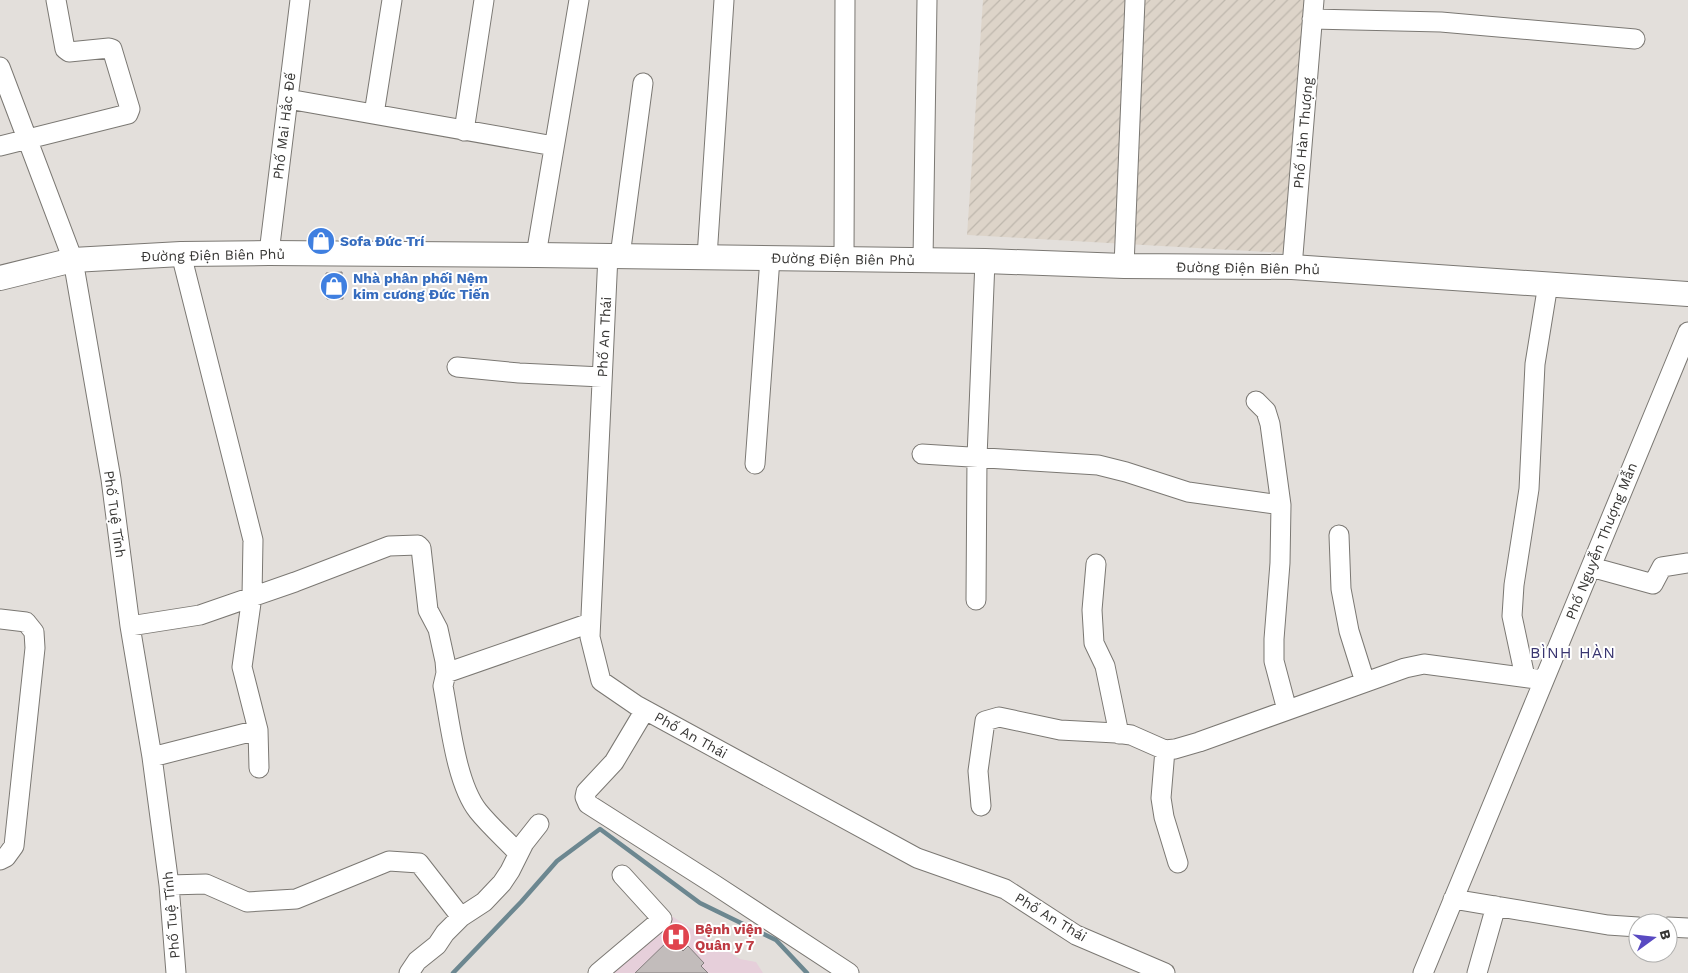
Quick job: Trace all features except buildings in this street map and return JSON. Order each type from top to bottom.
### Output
[{"type":"main road","name":"Đường Điện Biên Phủ","points":[[0,278],[73,260],[181,254],[536,255],[985,261],[1124,266],[1292,267],[1688,294]]},
{"type":"street","points":[[0,146],[128,114],[130,109],[112,49],[69,52],[65,49],[56,0]]},
{"type":"street","name":"Phố Mai Hắc Đế","points":[[269,253],[300,0]]},
{"type":"street","points":[[374,114],[392,0]]},
{"type":"street","points":[[464,130],[484,0]]},
{"type":"street","points":[[536,255],[579,0]]},
{"type":"street","points":[[707,257],[724,0]]},
{"type":"street","points":[[844,259],[845,0]]},
{"type":"street","points":[[923,260],[927,0]]},
{"type":"street","points":[[1124,266],[1135,0]]},
{"type":"street","name":"Phố Hàn Thượng","points":[[1292,267],[1314,0]]},
{"type":"street","points":[[1312,19],[1441,22],[1634,39]]},
{"type":"street","name":"Phố Tuệ Tĩnh","points":[[0,67],[73,260],[111,480],[130,626],[152,757],[170,885],[176,973]]},
{"type":"street","name":"Phố An Thái","points":[[643,83],[614,256],[602,377],[590,623],[590,637],[601,681],[645,710],[917,858],[1005,889],[1076,935],[1164,973]]},
{"type":"street","points":[[288,99],[554,146]]},
{"type":"street","points":[[181,254],[253,540],[252,596],[242,667],[258,730],[260,768]]},
{"type":"street","points":[[755,464],[770,258]]},
{"type":"street","points":[[976,600],[977,457],[985,261]]},
{"type":"street","points":[[1525,678],[1512,616],[1529,489],[1535,364],[1548,284]]},
{"type":"street","name":"Phố Nguyễn Thượng Mẫn","points":[[1423,973],[1688,332]]},
{"type":"street","points":[[457,367],[519,373],[602,377]]},
{"type":"street","points":[[1256,400],[1266,411],[1270,424],[1281,505],[1280,563],[1274,661],[1287,710]]},
{"type":"street","points":[[922,454],[1098,465],[1188,492],[1281,505]]},
{"type":"street","points":[[1339,535],[1341,589],[1349,630],[1365,682]]},
{"type":"street","points":[[130,626],[200,615],[295,582],[389,546],[418,544],[421,548],[428,610],[438,629],[445,661],[446,673],[443,686],[459,766],[468,791],[478,810],[518,853]]},
{"type":"street","points":[[1590,568],[1653,584],[1662,567],[1688,563]]},
{"type":"street","points":[[1096,564],[1092,610],[1094,643],[1105,666],[1119,734]]},
{"type":"street","points":[[0,618],[26,622],[34,632],[35,648],[14,846],[6,857],[0,860]]},
{"type":"street","points":[[446,673],[590,623]]},
{"type":"street","points":[[981,806],[978,771],[985,721],[999,717],[1060,730],[1131,735],[1165,750],[1176,749],[1199,742],[1405,668],[1424,664],[1544,680]]},
{"type":"street","points":[[645,710],[614,762],[586,792],[585,797],[588,804],[849,973]]},
{"type":"street","points":[[152,757],[258,730]]},
{"type":"street","points":[[1165,750],[1160,798],[1178,863]]},
{"type":"street","points":[[409,973],[417,961],[437,946],[445,933],[461,917],[484,902],[502,883],[518,853],[539,824]]},
{"type":"street","points":[[170,885],[206,884],[246,902],[296,899],[389,861],[419,863],[461,917]]},
{"type":"street","points":[[598,973],[662,918],[622,875]]},
{"type":"street","points":[[1453,899],[1608,925],[1628,926]]},
{"type":"street","points":[[1477,973],[1496,906]]},
{"type":"shaded area","points":[[983,0],[1309,0],[1287,253],[967,235]]},
{"type":"shaded area","name":"Bệnh viện Quân y 7","points":[[670,915],[740,959],[756,962],[763,973],[605,973]]},
{"type":"waterway","points":[[453,973],[521,902],[557,861],[600,829],[700,903],[776,940],[807,973]]},
{"type":"place","name":"Sofa Đức Trí","points":[[321,241]]},
{"type":"place","name":"Nhà phân phối Nệm kim cương Đức Tiến","points":[[334,286]]},
{"type":"place","name":"Bệnh viện Quân y 7","points":[[676,937]]},
{"type":"district","name":"BÌNH HÀN","points":[[1573,652]]}]
